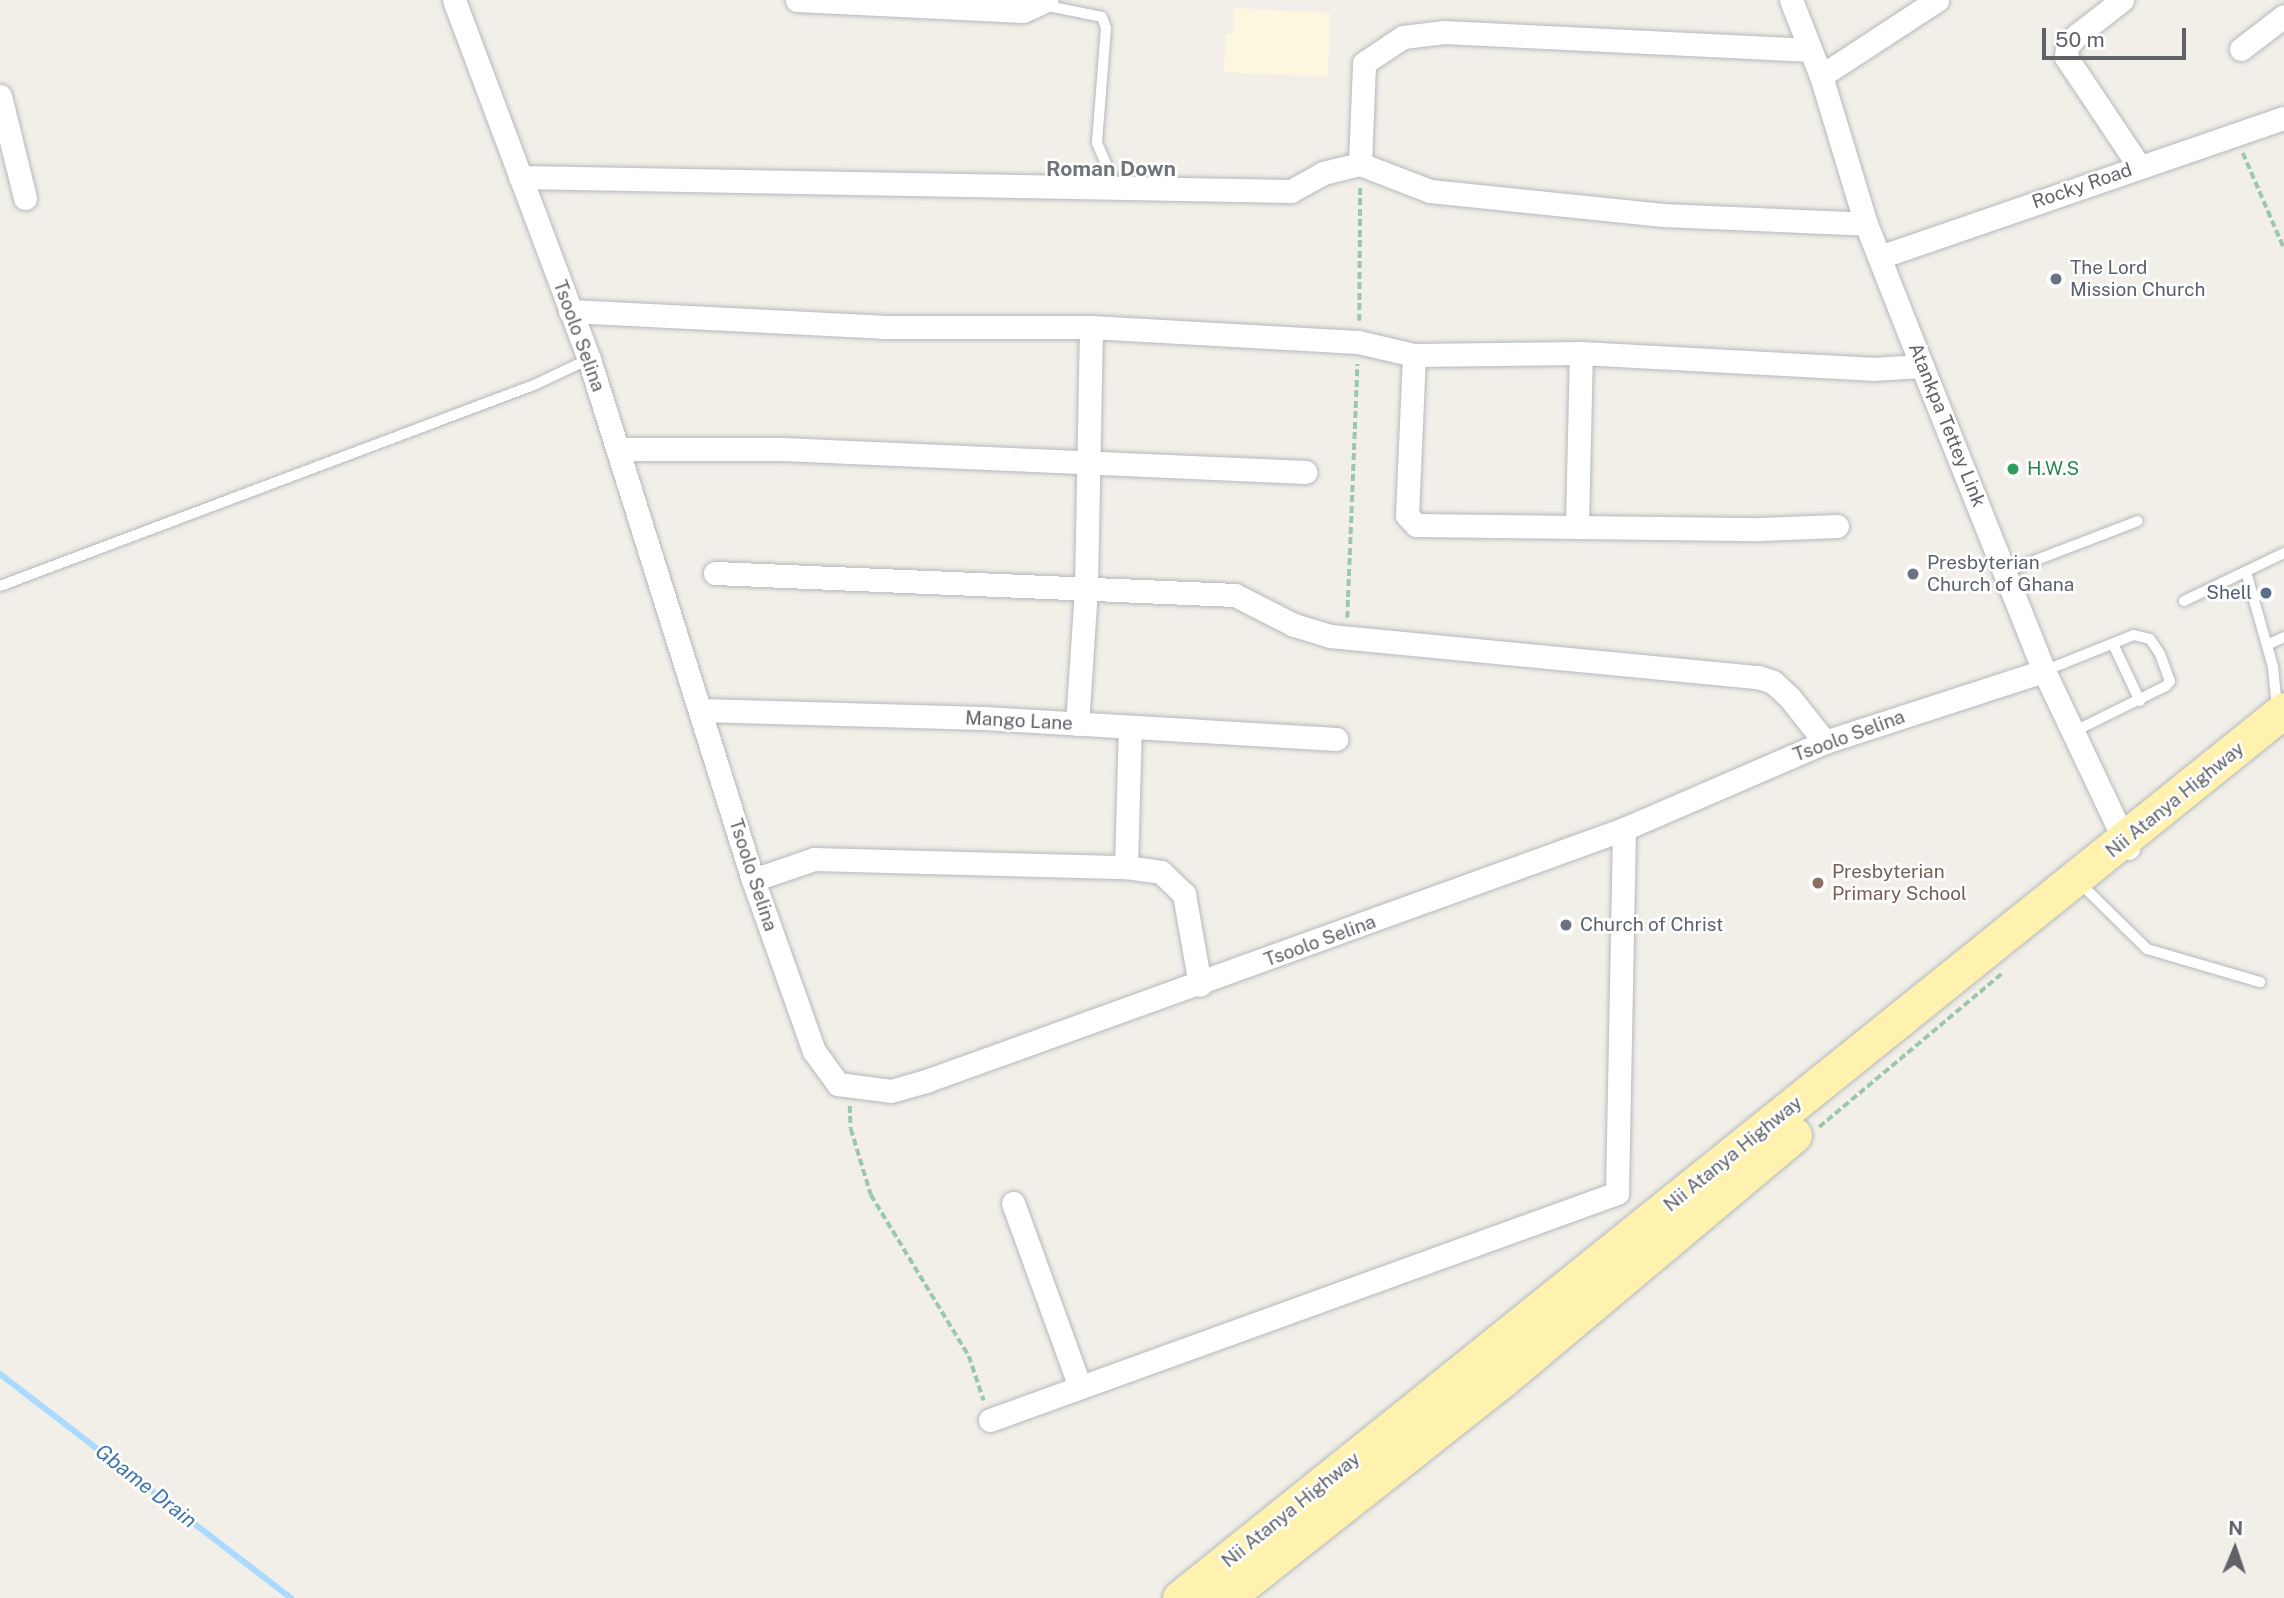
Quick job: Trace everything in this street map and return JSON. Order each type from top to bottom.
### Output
[{"type":"main road","name":"Nii Atanya Highway","points":[[1180,1598],[2128,847],[2282,717]]},
{"type":"main road","points":[[1226,1598],[1502,1380],[2087,890],[2128,847]]},
{"type":"street","name":"Tsoolo Selina","points":[[454,0],[589,359],[702,710],[753,880],[814,1051],[838,1084],[891,1091],[926,1081],[1200,985],[1624,829],[1825,742],[2044,671]]},
{"type":"street","points":[[797,0],[1023,11],[1045,2]]},
{"type":"street","name":"Atankpa Tettey Link","points":[[1791,0],[1821,76],[1866,224],[1922,366],[2044,671],[2071,733],[2128,847]]},
{"type":"street","points":[[1821,76],[1937,0]]},
{"type":"street","points":[[2122,0],[2077,35],[2067,46],[2066,57],[2140,166]]},
{"type":"street","points":[[2241,49],[2284,16]]},
{"type":"street","points":[[1360,164],[1364,63],[1403,37],[1445,32],[1810,50]]},
{"type":"street","points":[[0,96],[25,198]]},
{"type":"street","name":"Rocky Road","points":[[1880,257],[2284,118]]},
{"type":"street","points":[[520,177],[1290,191],[1323,173],[1360,164],[1430,191],[1663,215],[1866,224]]},
{"type":"street","points":[[570,311],[883,327],[1091,327],[1358,342],[1414,355],[1581,353],[1872,369],[1922,366]]},
{"type":"street","points":[[1077,724],[1086,586],[1091,327]]},
{"type":"street","points":[[1577,525],[1581,353]]},
{"type":"street","points":[[1414,355],[1406,515],[1410,522],[1760,529],[1837,526]]},
{"type":"street","points":[[618,449],[782,449],[1305,472]]},
{"type":"street","points":[[715,573],[1086,586],[1236,595],[1294,625],[1346,638],[1758,677],[1773,682],[1790,698],[1825,742]]},
{"type":"street","name":"Mango Lane","points":[[702,710],[1077,724],[1336,739]]},
{"type":"street","points":[[1126,867],[1130,727]]},
{"type":"street","points":[[990,1420],[1616,1193],[1624,829]]},
{"type":"street","points":[[753,880],[814,859],[1126,867],[1161,873],[1179,885],[1200,985]]},
{"type":"street","points":[[1013,1203],[1080,1387]]},
{"type":"lane","points":[[1045,2],[1102,17],[1106,28],[1097,143],[1116,187]]},
{"type":"lane","points":[[0,586],[534,385],[589,359]]},
{"type":"lane","points":[[2005,572],[2138,521]]},
{"type":"lane","points":[[2184,601],[2284,553]]},
{"type":"lane","points":[[2246,572],[2267,645],[2282,717]]},
{"type":"lane","points":[[2044,671],[2143,635],[2160,654],[2170,681],[2140,701],[2071,733]]},
{"type":"lane","points":[[2267,645],[2284,637]]},
{"type":"lane","points":[[2113,644],[2140,701]]},
{"type":"lane","points":[[2087,890],[2147,949],[2260,982]]},
{"type":"path","points":[[2234,135],[2284,248]]},
{"type":"path","points":[[1346,638],[1363,261],[1360,164]]},
{"type":"path","points":[[848,1087],[851,1129],[871,1195],[970,1356],[990,1420]]},
{"type":"shaded area","points":[[1234,8],[1330,13],[1328,77],[1224,72],[1226,34],[1233,34]]},
{"type":"waterway","name":"Gbame Drain","points":[[0,1374],[291,1598]]},
{"type":"place","name":"The Lord Mission Church","points":[[2056,279]]},
{"type":"place","name":"H.W.S","points":[[2013,469]]},
{"type":"place","name":"Presbyterian Church of Ghana","points":[[1913,574]]},
{"type":"place","name":"Shell","points":[[2266,593]]},
{"type":"place","name":"Presbyterian Primary School","points":[[1818,883]]},
{"type":"place","name":"Church of Christ","points":[[1566,925]]},
{"type":"district","name":"Roman Down","points":[[1111,169]]}]
